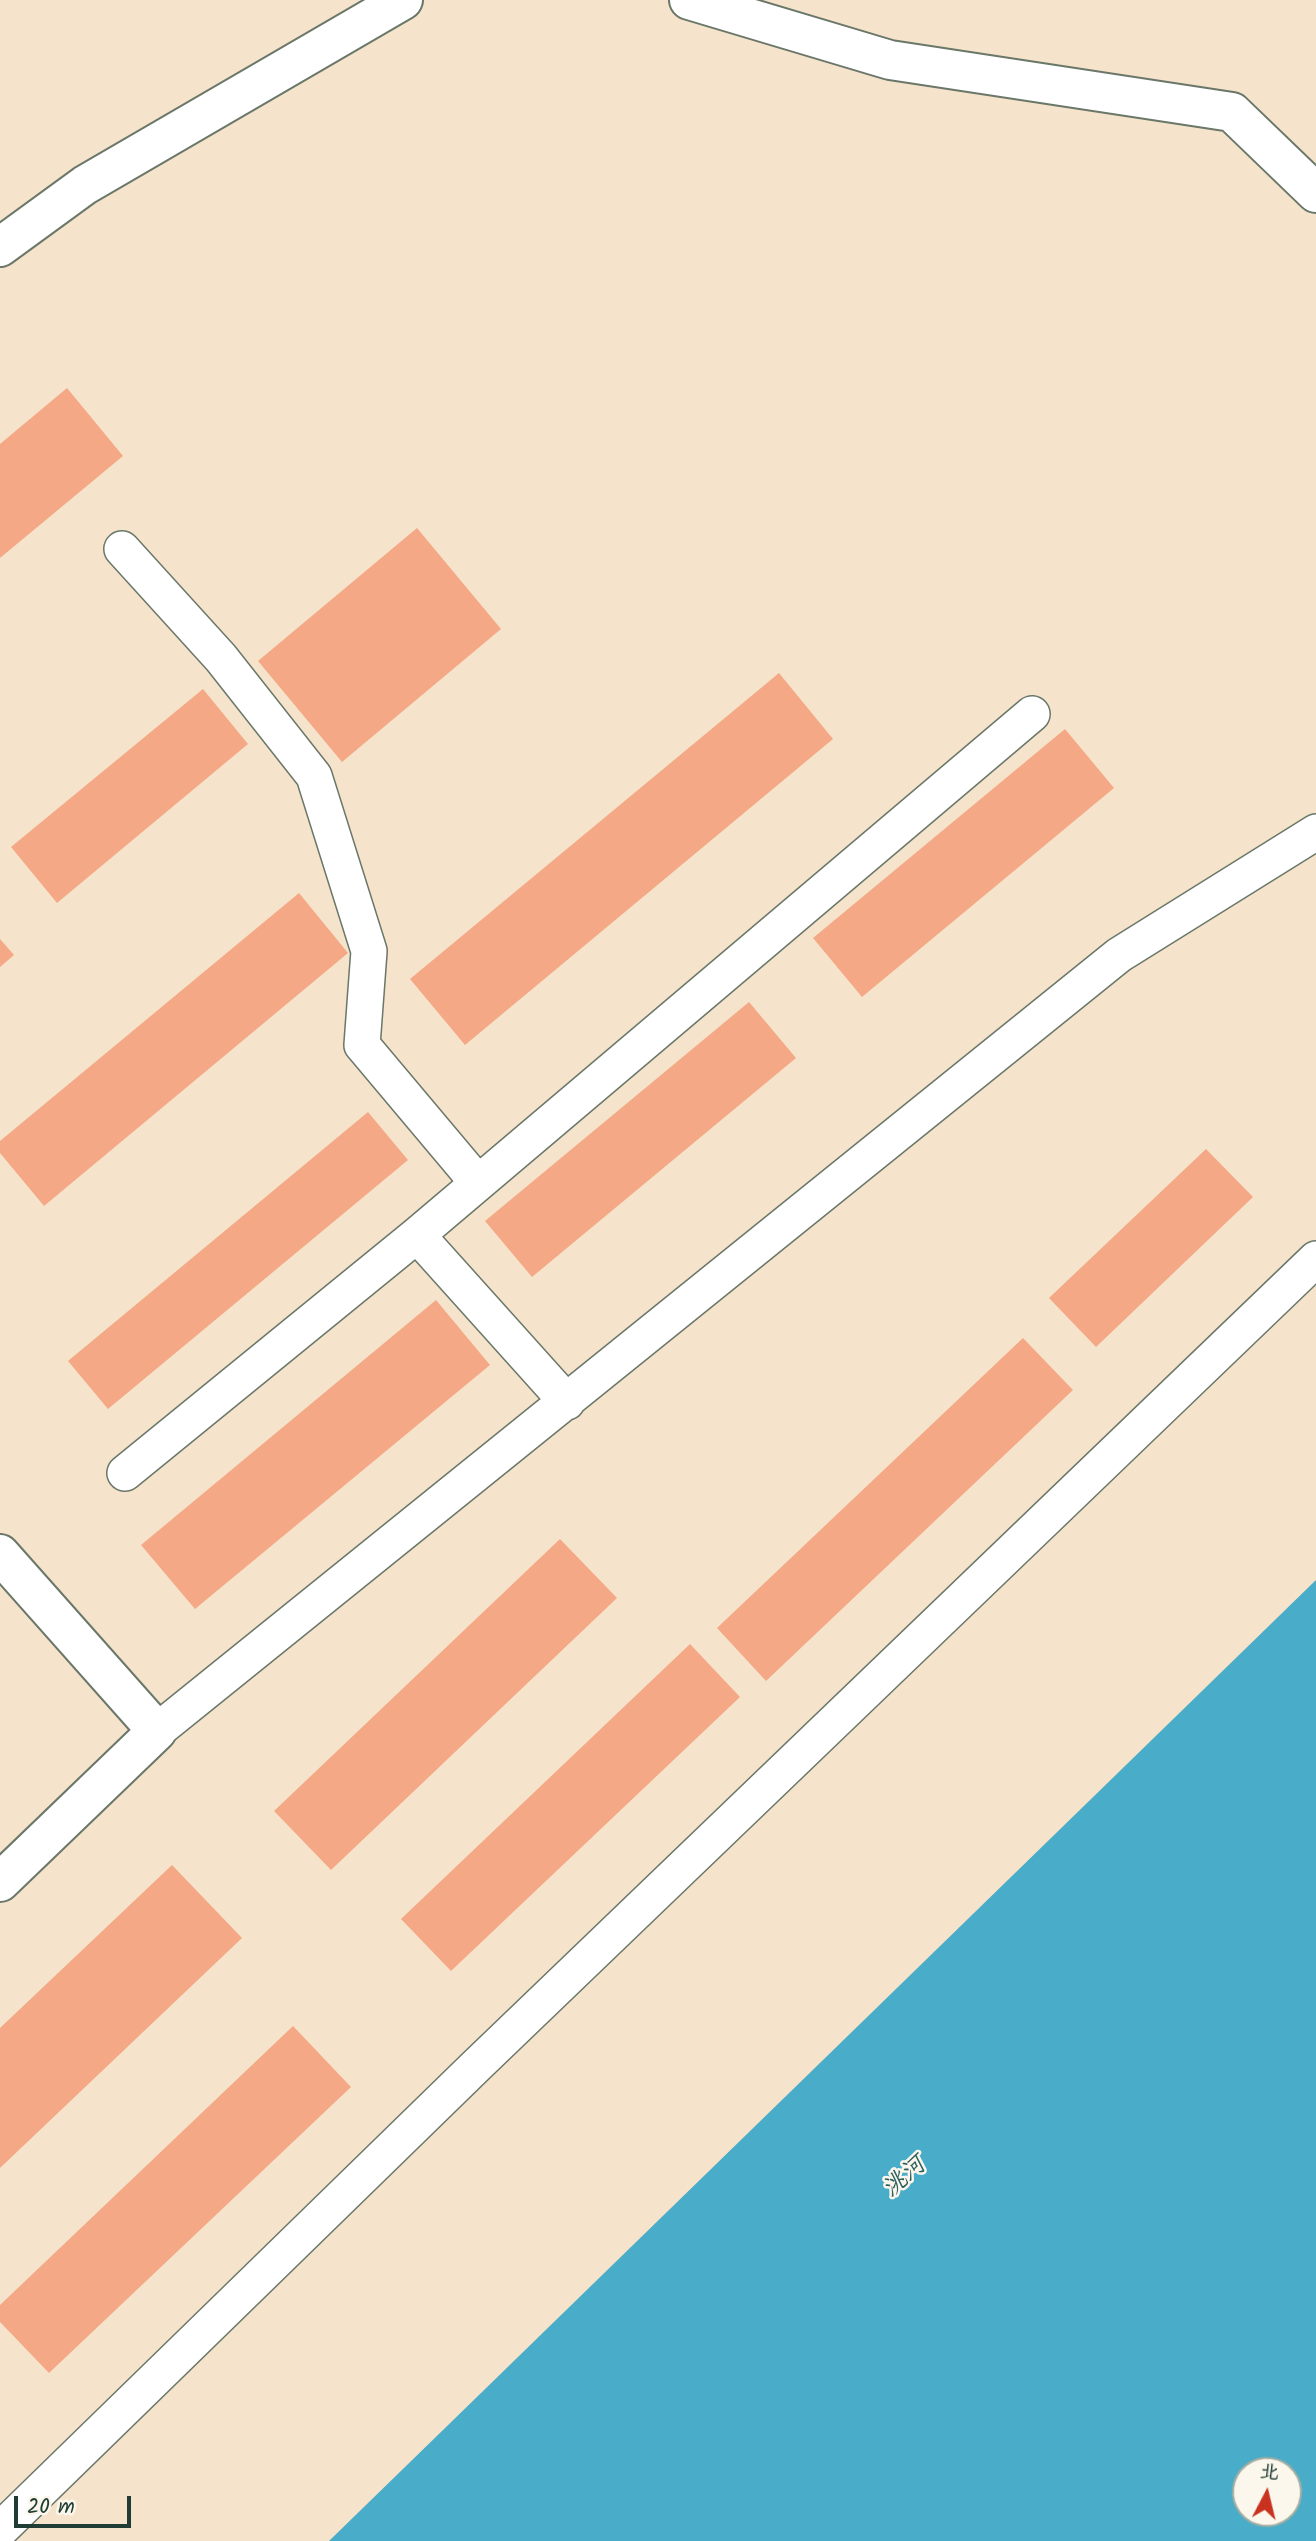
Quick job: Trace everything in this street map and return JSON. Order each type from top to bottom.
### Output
[{"type":"street","points":[[0,247],[85,186],[403,0]]},
{"type":"street","points":[[689,0],[890,60],[1232,112],[1316,193]]},
{"type":"street","points":[[122,549],[222,658],[314,776],[369,951],[362,1045],[478,1183]]},
{"type":"street","points":[[125,1473],[417,1235],[1032,714]]},
{"type":"street","points":[[0,1882],[157,1731],[1119,955],[1316,832]]},
{"type":"street","points":[[417,1235],[566,1402]]},
{"type":"street","points":[[0,2530],[475,2067],[1316,1259]]},
{"type":"street","points":[[0,1554],[157,1731]]},
{"type":"water","name":"洮河","points":[[1316,1580],[1316,2541],[329,2541]]},
{"type":"building","points":[[67,388],[123,456],[0,558],[0,444]]},
{"type":"building","points":[[417,528],[501,629],[342,762],[258,661]]},
{"type":"building","points":[[779,673],[833,739],[465,1045],[410,979]]},
{"type":"building","points":[[203,689],[248,744],[57,903],[11,847]]},
{"type":"building","points":[[1065,729],[1114,788],[862,997],[813,938]]},
{"type":"building","points":[[299,893],[348,953],[44,1206],[0,1153],[0,1141]]},
{"type":"building","points":[[0,939],[14,955],[0,967]]},
{"type":"building","points":[[749,1002],[796,1058],[532,1277],[485,1221]]},
{"type":"building","points":[[368,1112],[408,1160],[108,1409],[68,1361]]},
{"type":"building","points":[[1206,1149],[1253,1197],[1096,1347],[1049,1298]]},
{"type":"building","points":[[436,1300],[490,1365],[195,1609],[141,1545]]},
{"type":"building","points":[[1023,1338],[1073,1390],[766,1681],[717,1628]]},
{"type":"building","points":[[560,1539],[617,1598],[331,1870],[274,1811]]},
{"type":"building","points":[[690,1644],[740,1697],[451,1971],[401,1919]]},
{"type":"building","points":[[172,1865],[242,1938],[0,2168],[0,2028]]},
{"type":"building","points":[[293,2026],[351,2087],[49,2373],[0,2322],[0,2305]]}]
